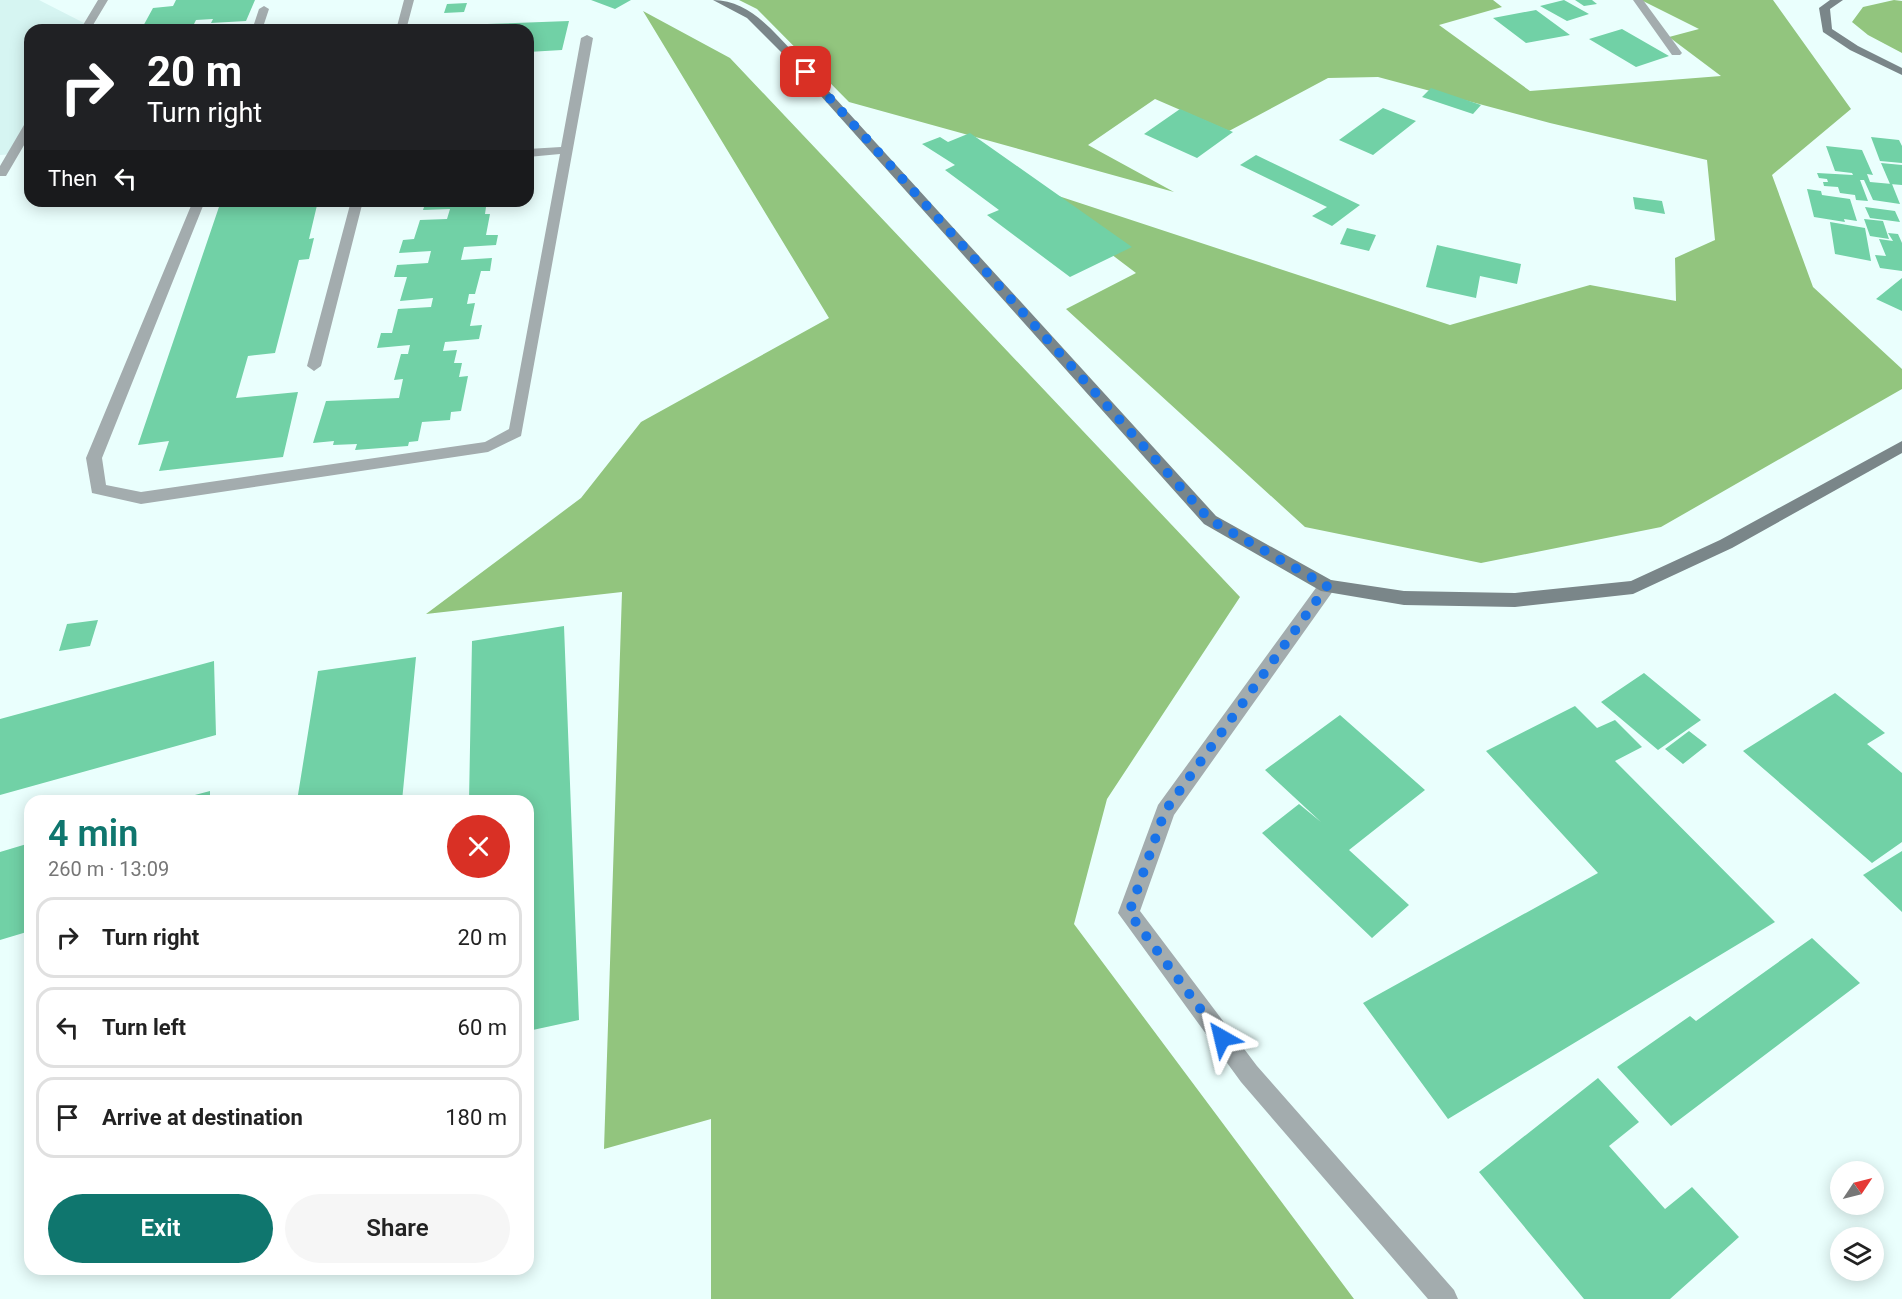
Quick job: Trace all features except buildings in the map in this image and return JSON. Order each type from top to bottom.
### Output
[{"type":"main road","points":[[718,0],[752,16],[790,55],[1210,520],[1327,586],[1404,598],[1515,600],[1634,587],[1726,544],[1902,446]]},
{"type":"main road","points":[[1838,0],[1824,8],[1827,30],[1854,48],[1902,72]]},
{"type":"street","points":[[89,24],[103,0]]},
{"type":"street","points":[[403,24],[409,0]]},
{"type":"street","points":[[1638,0],[1676,53]]},
{"type":"street","points":[[259,24],[264,9]]},
{"type":"street","points":[[197,207],[94,458],[98,489],[141,498],[488,447],[516,432],[587,38]]},
{"type":"street","points":[[2,173],[24,135]]},
{"type":"street","points":[[534,153],[567,150]]},
{"type":"street","points":[[314,366],[355,207]]},
{"type":"street","points":[[1327,586],[1165,811],[1129,913],[1249,1074],[1444,1299]]},
{"type":"shaded area","points":[[0,0],[39,0],[86,24],[24,24],[24,139],[16,154],[0,155]]},
{"type":"green space","points":[[739,0],[1493,0],[1502,7],[1439,25],[1530,91],[1721,76],[1669,37],[1699,29],[1641,0],[1773,0],[1851,109],[1772,175],[1813,287],[1902,369],[1902,389],[1661,527],[1481,563],[1305,527],[1066,309],[1136,273],[1016,182],[1450,325],[1590,285],[1676,301],[1675,258],[1715,240],[1707,160],[1550,123],[1378,77],[1328,78],[1229,131],[1155,99],[1088,145],[1174,192],[849,102],[757,9]]},
{"type":"green space","points":[[1894,0],[1902,1],[1902,53],[1868,35],[1852,22],[1863,7]]},
{"type":"green space","points":[[643,11],[730,58],[1240,597],[1107,799],[1074,924],[1354,1299],[711,1299],[711,1119],[604,1149],[622,592],[426,614],[581,498],[641,422],[829,318]]},
{"type":"route","points":[[806,72],[1210,520],[1327,586],[1165,811],[1129,913],[1222,1038]]}]
